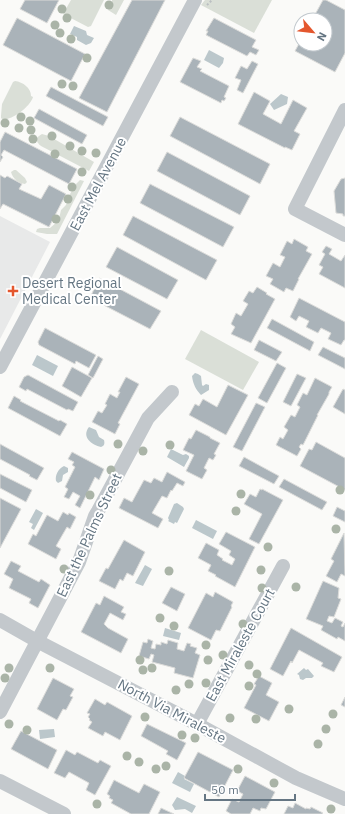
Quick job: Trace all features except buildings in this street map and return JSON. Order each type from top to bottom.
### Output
[{"type":"street","name":"East Mel Avenue","points":[[0,367],[195,0]]},
{"type":"street","points":[[345,110],[295,209],[345,235]]},
{"type":"street","name":"East the Palms Street","points":[[0,712],[78,563],[95,516],[148,418],[172,392]]},
{"type":"street","name":"East Miraleste Court","points":[[197,724],[283,566]]},
{"type":"street","name":"North Via Miraleste","points":[[0,620],[296,778],[345,799]]},
{"type":"street","points":[[0,781],[64,814]]},
{"type":"shaded area","points":[[71,0],[104,0],[91,26],[88,27],[63,14]]},
{"type":"shaded area","points":[[112,0],[124,0],[116,15],[108,10]]},
{"type":"shaded area","points":[[205,0],[272,0],[254,33],[201,5]]},
{"type":"shaded area","points":[[74,26],[86,31],[87,35],[94,38],[91,43],[86,45],[77,40],[77,37],[70,34]]},
{"type":"shaded area","points":[[209,50],[224,58],[223,63],[219,68],[204,60]]},
{"type":"shaded area","points":[[15,81],[26,86],[30,90],[31,96],[33,97],[21,112],[3,120],[1,118],[2,104],[13,82]]},
{"type":"shaded area","points":[[281,94],[288,97],[287,104],[274,110],[270,104]]},
{"type":"shaded area","points":[[42,134],[49,136],[94,162],[89,171],[41,146],[37,140]]},
{"type":"shaded area","points":[[14,170],[25,178],[27,182],[25,184],[14,179],[11,172]]},
{"type":"shaded area","points":[[80,180],[84,181],[57,234],[36,232],[37,229],[40,228],[50,228],[57,222],[61,210],[66,205],[75,185]]},
{"type":"shaded area","name":"Desert Regional Medical Center","points":[[0,216],[50,242],[0,339]]},
{"type":"shaded area","points":[[201,330],[259,362],[243,390],[185,359]]},
{"type":"shaded area","points":[[37,355],[58,366],[53,376],[32,365]]},
{"type":"shaded area","points":[[195,373],[201,376],[203,386],[206,384],[209,385],[209,390],[201,395],[193,382],[192,376]]},
{"type":"shaded area","points":[[89,427],[96,430],[99,437],[104,440],[103,446],[98,446],[89,440],[86,434]]},
{"type":"shaded area","points":[[171,449],[183,455],[186,454],[189,456],[184,467],[167,457]]},
{"type":"shaded area","points":[[64,466],[68,468],[68,472],[63,475],[62,481],[58,483],[56,481],[57,474]]},
{"type":"shaded area","points":[[177,503],[184,509],[177,523],[175,522],[174,524],[168,521],[168,518],[174,504]]},
{"type":"shaded area","points":[[36,509],[43,513],[34,530],[31,528],[33,524],[29,522]]},
{"type":"shaded area","points":[[196,520],[217,531],[213,539],[192,528]]},
{"type":"shaded area","points":[[145,565],[152,569],[143,586],[135,583]]},
{"type":"shaded area","points":[[165,628],[181,633],[179,640],[163,636]]},
{"type":"shaded area","points":[[304,668],[306,670],[308,669],[314,676],[312,678],[306,678],[303,680],[300,679],[299,675],[297,674]]},
{"type":"shaded area","points":[[54,729],[55,737],[40,739],[39,730]]},
{"type":"shaded area","points":[[178,772],[185,776],[184,779],[194,784],[190,792],[172,783]]},
{"type":"shaded area","points":[[177,797],[196,806],[192,813],[185,809],[175,810],[172,805]]},
{"type":"place","name":"Desert Regional Medical Center","points":[[13,291]]}]
